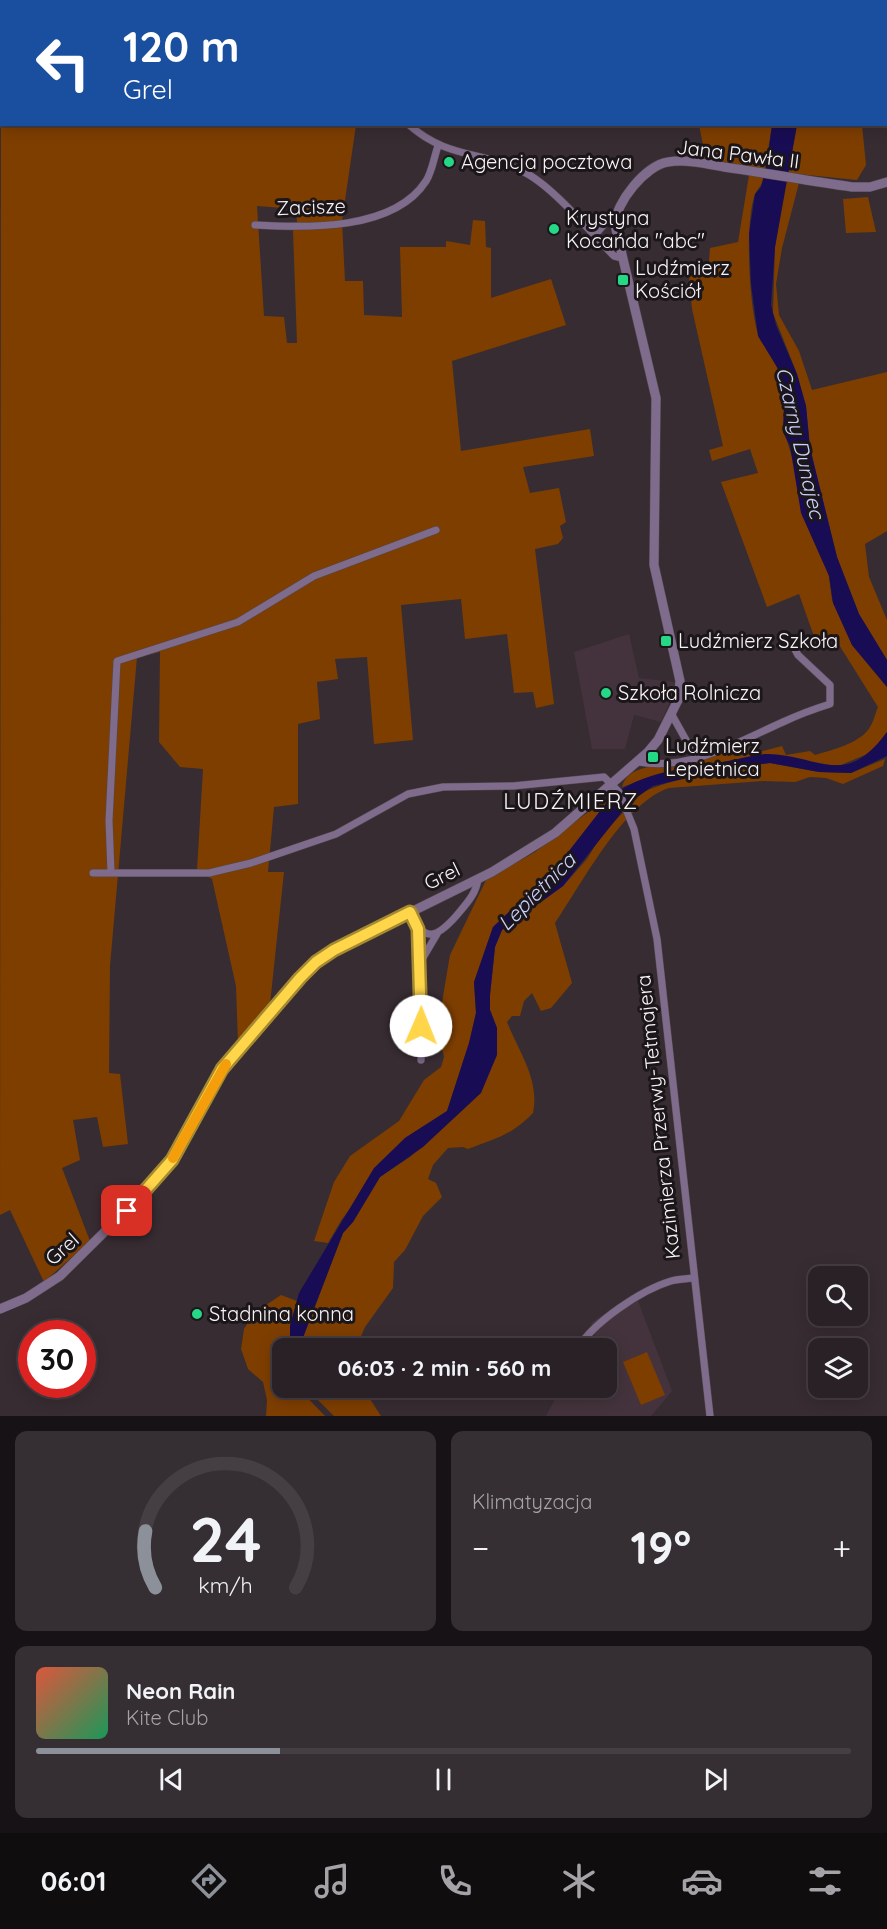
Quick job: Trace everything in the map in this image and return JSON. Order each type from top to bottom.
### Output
[{"type":"street","points":[[411,126],[438,146],[524,172],[544,187],[614,256],[622,258]]},
{"type":"street","name":"Zacisze","points":[[255,225],[341,225],[364,221],[393,208],[417,192],[428,179],[438,146]]},
{"type":"street","name":"Jana Pawła II","points":[[615,217],[625,196],[648,174],[663,163],[675,161],[859,187],[887,182]]},
{"type":"street","points":[[93,873],[209,873],[251,863],[336,834],[408,794],[442,787],[513,786],[604,777],[615,787],[654,745],[672,715],[679,696],[680,681],[654,565],[658,409],[622,258],[615,217],[608,220],[594,236]]},
{"type":"street","points":[[111,872],[109,821],[117,661],[238,622],[314,576],[436,530]]},
{"type":"street","points":[[639,762],[652,764],[696,758],[731,747],[786,720],[830,704],[830,685],[798,655],[790,640]]},
{"type":"street","points":[[672,715],[696,758]]},
{"type":"street","name":"Kazimierza Przerwy-Tetmajera","points":[[615,787],[630,817],[657,939],[710,1416]]},
{"type":"street","name":"Grel","points":[[0,1309],[26,1298],[60,1276],[152,1185],[172,1160],[222,1069],[316,962],[334,950],[511,862],[555,833],[615,787]]},
{"type":"street","points":[[421,961],[437,934],[446,928],[476,892],[478,879]]},
{"type":"street","points":[[410,912],[418,929],[421,961],[421,1060]]},
{"type":"street","points":[[418,929],[426,934],[437,934]]},
{"type":"street","points":[[587,1338],[604,1318],[631,1302],[670,1281],[694,1278]]},
{"type":"shaded area","points":[[1,126],[356,126],[342,221],[345,281],[363,281],[364,315],[402,317],[400,247],[446,247],[446,241],[470,245],[473,220],[485,221],[486,247],[491,248],[491,298],[551,279],[566,325],[452,361],[461,451],[590,429],[594,456],[523,467],[530,493],[559,488],[566,522],[560,526],[563,538],[558,544],[535,549],[554,704],[536,708],[533,692],[514,693],[507,634],[465,639],[461,599],[401,605],[413,740],[374,744],[367,657],[335,659],[338,679],[317,682],[320,719],[298,724],[298,804],[274,807],[268,872],[284,872],[270,1004],[238,1043],[236,986],[212,879],[197,870],[203,769],[180,767],[159,742],[160,652],[137,657],[110,966],[109,1073],[120,1074],[128,1144],[103,1147],[97,1117],[73,1120],[80,1160],[62,1168],[90,1241],[44,1282],[10,1210],[0,1215]],"holes":[[[257,206],[296,209],[297,222],[293,231],[297,343],[287,343],[284,317],[264,316]]]},
{"type":"shaded area","points":[[699,126],[772,126],[765,169],[690,156],[703,145]]},
{"type":"shaded area","points":[[797,126],[862,126],[866,165],[857,180],[788,173]]},
{"type":"shaded area","points":[[749,175],[764,177],[754,197],[751,210],[749,246],[750,285],[758,334],[776,365],[782,382],[783,428],[829,576],[832,600],[852,645],[887,687],[887,732],[872,752],[841,765],[818,765],[767,754],[668,772],[622,787],[632,773],[640,769],[695,760],[746,743],[751,754],[782,746],[786,755],[810,751],[815,755],[829,751],[851,743],[863,735],[871,725],[878,707],[836,640],[817,645],[799,594],[767,607],[721,482],[758,473],[750,449],[712,461],[709,450],[723,446],[692,309],[689,276],[708,274],[710,248],[738,242]]},
{"type":"shaded area","points":[[786,181],[799,183],[782,248],[776,284],[779,315],[799,351],[812,390],[887,372],[887,531],[865,544],[869,577],[887,620],[887,660],[859,614],[837,557],[810,448],[806,406],[797,374],[773,313],[775,247]]},
{"type":"shaded area","points":[[868,197],[876,232],[846,233],[843,199]]},
{"type":"shaded area","points":[[629,634],[639,678],[674,682],[673,695],[661,722],[634,715],[625,749],[592,749],[574,652]]},
{"type":"shaded area","points":[[885,759],[883,766],[843,784],[826,778],[810,777],[795,782],[763,781],[669,788],[652,797],[636,810],[605,846],[555,923],[572,983],[551,1008],[541,1011],[532,993],[524,1001],[520,1016],[512,1016],[507,1022],[531,1078],[534,1089],[533,1113],[518,1126],[495,1139],[468,1149],[448,1148],[433,1165],[428,1179],[436,1183],[442,1197],[423,1216],[405,1250],[394,1262],[393,1288],[365,1327],[360,1338],[303,1338],[343,1233],[353,1222],[380,1177],[410,1157],[438,1132],[497,1028],[490,1010],[490,995],[495,947],[502,930],[563,886],[587,859],[601,836],[642,792],[681,778],[770,763],[819,772],[851,773]]},
{"type":"shaded area","points":[[611,797],[555,869],[493,927],[474,982],[476,1013],[469,1043],[447,1111],[405,1138],[342,1219],[328,1243],[314,1241],[334,1182],[350,1156],[399,1121],[424,1080],[441,1067],[444,1057],[440,1040],[440,1014],[450,955],[486,880],[535,852]]},
{"type":"shaded area","points":[[635,1293],[672,1391],[651,1416],[546,1416],[556,1398],[617,1398],[617,1338],[593,1338],[595,1336],[591,1323]]},
{"type":"shaded area","points":[[281,1295],[297,1301],[290,1326],[290,1338],[272,1338],[272,1398],[308,1398],[325,1416],[266,1416],[267,1400],[263,1382],[248,1369],[241,1349],[244,1329],[254,1313]]},
{"type":"shaded area","points":[[647,1352],[665,1395],[641,1405],[623,1362]]},
{"type":"shaded area","points":[[316,1398],[369,1398],[381,1416],[334,1416]]},
{"type":"water","name":"Czarny Dunajec","points":[[772,126],[797,126],[775,247],[771,305],[776,325],[797,374],[806,406],[810,448],[837,557],[859,614],[887,660],[887,687],[852,645],[833,603],[829,576],[801,513],[790,446],[783,432],[784,404],[778,369],[758,336],[751,284],[749,234],[755,194],[761,187]]},
{"type":"water","name":"Lepietnica","points":[[887,732],[887,756],[851,773],[819,772],[770,763],[731,768],[653,786],[629,803],[563,886],[502,930],[495,947],[490,995],[490,1010],[497,1028],[497,1055],[481,1093],[423,1147],[380,1177],[353,1222],[343,1233],[303,1338],[290,1338],[290,1326],[299,1293],[374,1168],[405,1138],[447,1111],[469,1043],[476,1013],[474,982],[493,927],[555,869],[611,797],[623,788],[651,776],[758,755],[787,756],[818,763],[845,765],[858,760],[872,749]]},
{"type":"slow traffic","points":[[173,1158],[226,1064]]},
{"type":"place","name":"Agencja pocztowa","points":[[449,162]]},
{"type":"place","name":"Krystyna Kocańda \"abc\"","points":[[554,229]]},
{"type":"place","name":"Ludźmierz Kościół","points":[[623,280]]},
{"type":"place","name":"Ludźmierz Szkoła","points":[[666,641]]},
{"type":"place","name":"Szkoła Rolnicza","points":[[606,693]]},
{"type":"place","name":"Ludźmierz Lepietnica","points":[[653,757]]},
{"type":"place","name":"Stadnina konna","points":[[197,1314]]},
{"type":"district","name":"LUDŹMIERZ","points":[[571,801]]},
{"type":"route","points":[[127,1211],[160,1177],[172,1160],[222,1069],[300,978],[316,962],[334,950],[410,912],[418,929],[422,993],[421,1026]]}]
